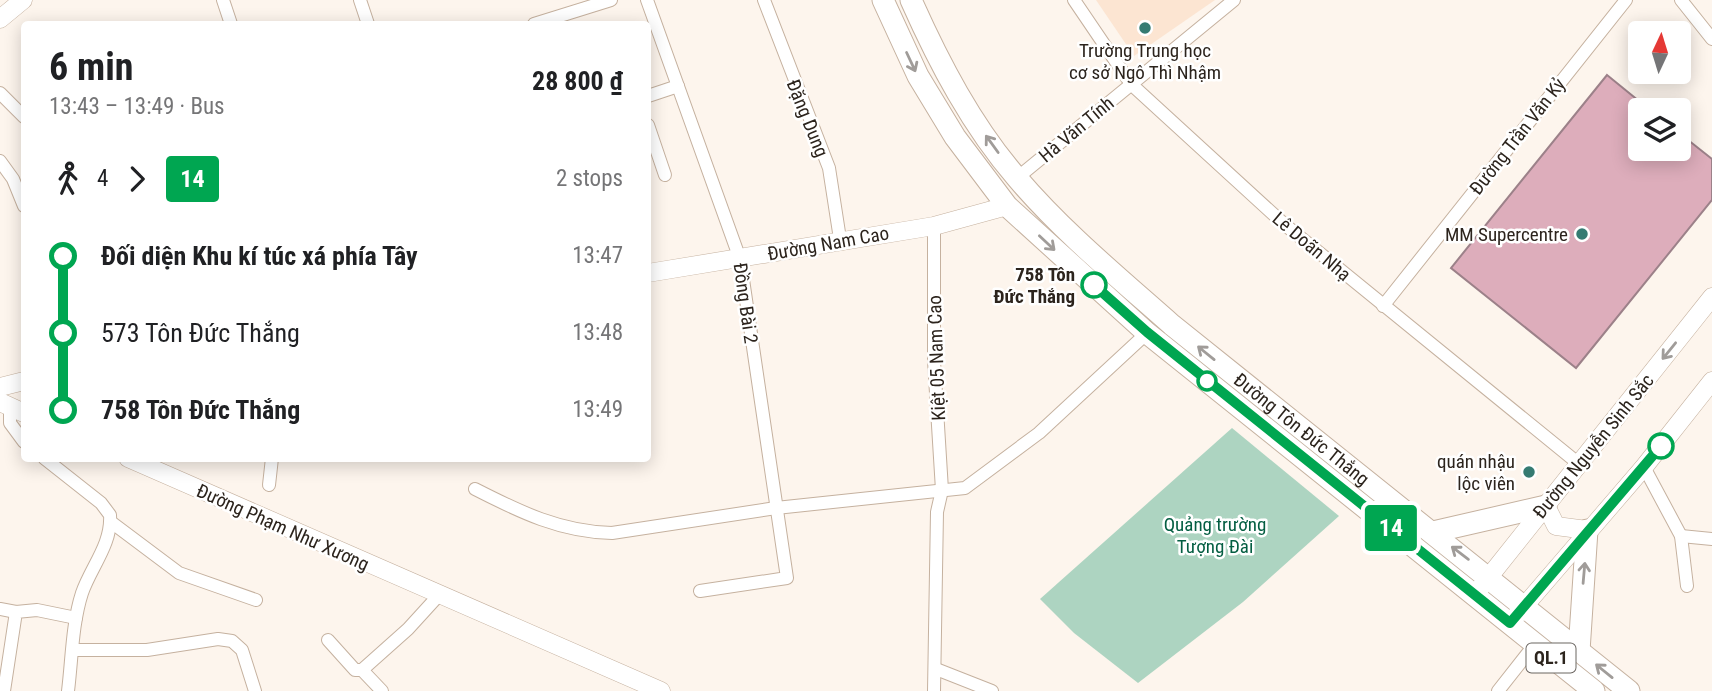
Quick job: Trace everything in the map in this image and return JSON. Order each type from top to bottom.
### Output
[{"type":"highway","name":"Đường Tôn Đức Thắng","points":[[883,0],[918,76],[955,137],[1007,206],[1147,332],[1594,691]]},
{"type":"highway","name":"Đường Tôn Đức Thắng","points":[[911,0],[966,109],[1017,178],[1101,262],[1172,325],[1489,576],[1629,691]]},
{"type":"highway","points":[[1433,532],[1546,506]]},
{"type":"highway","points":[[1578,650],[1587,530]]},
{"type":"street","points":[[0,19],[23,0]]},
{"type":"street","points":[[223,0],[230,21]]},
{"type":"street","points":[[360,0],[367,21]]},
{"type":"street","points":[[544,21],[611,0]]},
{"type":"street","name":"Đồng Bài 2","points":[[647,0],[740,259],[787,578],[700,591]]},
{"type":"street","name":"Đặng Dung","points":[[764,0],[829,168],[840,239]]},
{"type":"street","name":"Lê Doãn Nhạ","points":[[1074,0],[1130,84],[1284,224],[1579,464]]},
{"type":"street","name":"Hà Văn Tính","points":[[1017,178],[1234,0]]},
{"type":"street","name":"Đường Trần Văn Kỷ","points":[[1383,306],[1626,0]]},
{"type":"street","points":[[1681,0],[1712,39]]},
{"type":"street","points":[[651,95],[678,86]]},
{"type":"street","points":[[0,93],[21,114]]},
{"type":"street","points":[[651,134],[665,176]]},
{"type":"street","points":[[0,161],[13,179],[21,199]]},
{"type":"street","name":"Đường Nam Cao","points":[[651,273],[740,259],[840,239],[934,226],[1007,206]]},
{"type":"street","name":"Kiệt 05 Nam Cao","points":[[934,226],[934,361],[942,490],[937,512],[934,691]]},
{"type":"street","name":"Đường Nguyễn Sinh Sắc","points":[[1475,595],[1712,298]]},
{"type":"street","points":[[475,489],[536,519],[585,532],[612,533],[776,508],[965,488],[1039,433],[1147,332]]},
{"type":"street","points":[[1510,623],[1587,530],[1644,467],[1712,381]]},
{"type":"street","points":[[0,387],[21,382]]},
{"type":"street","points":[[11,407],[10,423],[21,438]]},
{"type":"street","points":[[49,462],[101,503],[108,510],[111,522],[108,538],[83,592],[76,618],[68,691]]},
{"type":"street","name":"Đường Phạm Như Xương","points":[[137,462],[661,691]]},
{"type":"street","points":[[269,485],[272,462]]},
{"type":"street","points":[[1644,467],[1681,536],[1687,586]]},
{"type":"street","points":[[1546,506],[1556,526],[1587,530]]},
{"type":"street","points":[[111,522],[188,578],[256,600]]},
{"type":"street","points":[[1681,536],[1712,540]]},
{"type":"street","points":[[328,639],[355,670],[362,670],[408,629],[439,594]]},
{"type":"street","points":[[0,609],[16,612],[37,610],[76,618]]},
{"type":"street","points":[[5,691],[16,612]]},
{"type":"street","points":[[73,650],[147,650],[218,639],[232,641],[242,650],[255,691]]},
{"type":"street","points":[[1498,691],[1535,644]]},
{"type":"street","points":[[936,669],[992,691]]},
{"type":"street","points":[[362,670],[382,691]]},
{"type":"shaded area","name":"Trường Trung học cơ sở Ngô Thì Nhậm","points":[[1096,0],[1215,0],[1134,56]]},
{"type":"green space","name":"Quảng trường Tượng Đài","points":[[1232,428],[1339,516],[1243,602],[1138,683],[1074,633],[1040,599]]},
{"type":"building","name":"MM Supercentre","points":[[1607,75],[1635,98],[1628,98],[1628,161],[1691,161],[1691,142],[1712,159],[1712,200],[1576,368],[1451,268]]},
{"type":"bus line","name":"14","points":[[1094,285],[1147,332],[1510,623],[1661,446]]},
{"type":"place","name":"Trường Trung học cơ sở Ngô Thì Nhậm","points":[[1145,28]]},
{"type":"place","name":"MM Supercentre","points":[[1582,234]]},
{"type":"place","name":"758 Tôn Đức Thắng","points":[[1094,285]]},
{"type":"place","name":"quán nhậu lộc viên","points":[[1529,472]]}]
